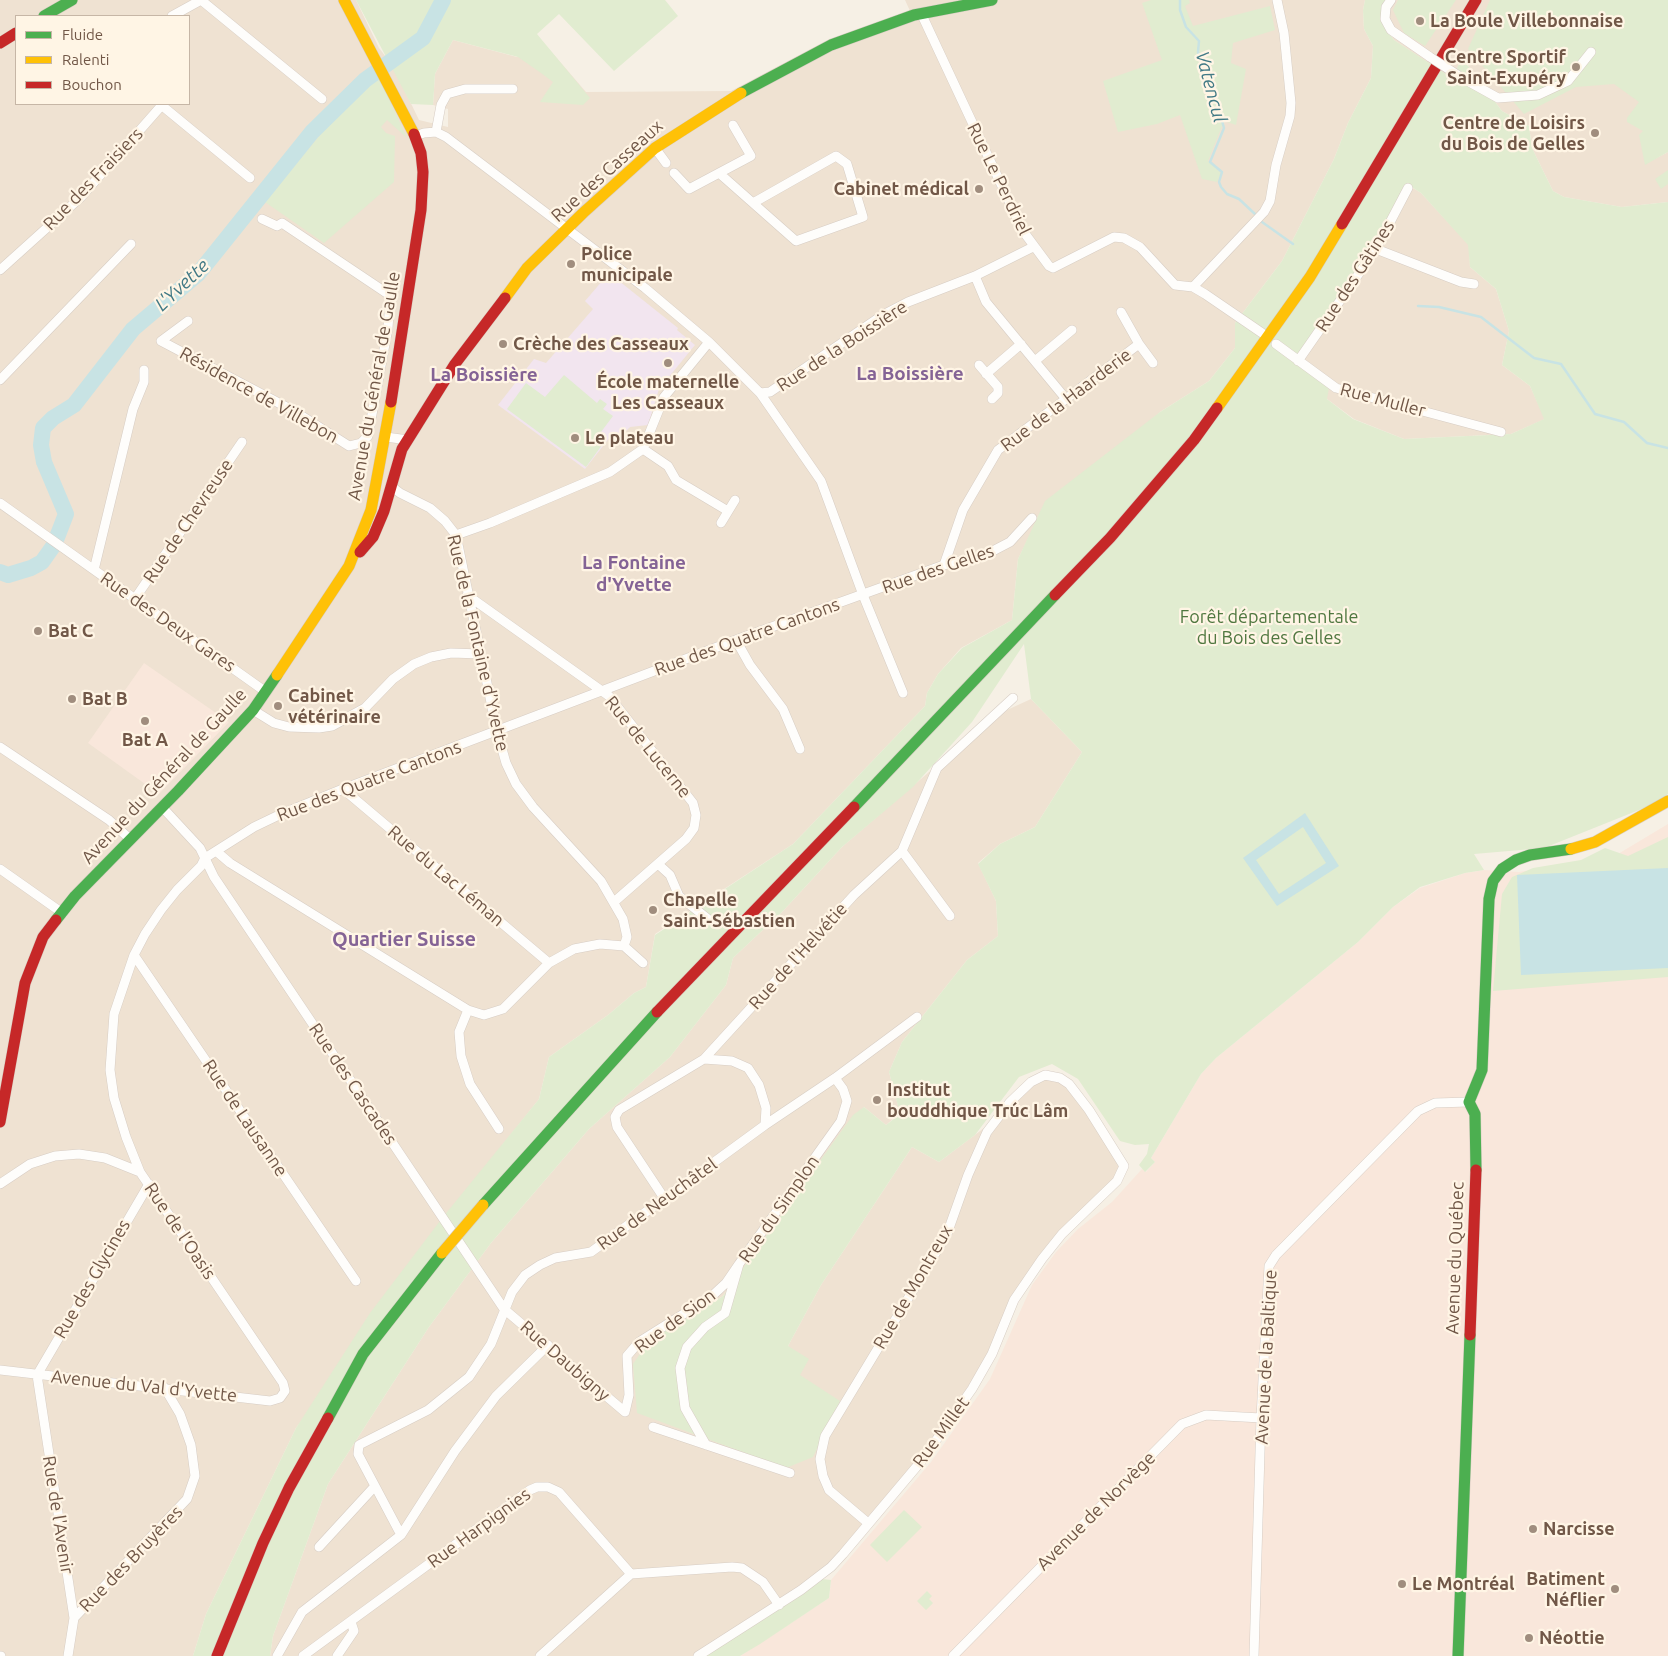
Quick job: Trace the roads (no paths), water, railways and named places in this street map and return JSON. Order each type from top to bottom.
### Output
[{"type":"main road","points":[[46,15],[72,0]]},
{"type":"main road","name":"Avenue du Général de Gaulle","points":[[0,1122],[31,964],[43,937],[61,912],[253,710],[348,566],[372,510],[383,457],[424,190],[421,153],[415,136],[344,0]]},
{"type":"main road","name":"Rue des Casseaux","points":[[348,566],[373,537],[385,508],[398,460],[441,383],[518,279],[568,228],[654,148],[730,99],[831,45],[921,13],[992,0]]},
{"type":"main road","points":[[217,1656],[263,1543],[289,1488],[363,1354],[442,1253],[628,1041],[783,883],[914,742],[1110,538],[1194,440],[1310,277],[1476,0]]},
{"type":"main road","points":[[0,43],[15,34]]},
{"type":"main road","points":[[1469,1102],[1482,1070],[1489,898],[1493,881],[1502,869],[1516,860],[1530,855],[1574,849],[1594,842],[1668,801]]},
{"type":"main road","name":"Avenue du Québec","points":[[1458,1656],[1477,1140],[1475,1114],[1469,1102]]},
{"type":"street","points":[[174,15],[201,0],[322,99]]},
{"type":"street","points":[[1262,334],[1217,301],[1193,288],[1264,212],[1270,201],[1276,165],[1290,116],[1291,103],[1284,33],[1277,0]]},
{"type":"street","points":[[1391,0],[1386,6],[1385,20],[1390,30],[1462,78],[1498,98],[1538,95],[1568,81],[1591,52]]},
{"type":"street","name":"Rue Le Perdriel","points":[[921,13],[1023,232],[1033,247],[1038,249],[1049,266],[1053,268],[1114,237],[1124,238],[1140,247],[1175,285],[1193,288]]},
{"type":"street","points":[[436,132],[441,106],[447,94],[465,89],[513,89]]},
{"type":"street","name":"Rue des Fraisiers","points":[[0,270],[81,197],[160,105]]},
{"type":"street","points":[[162,105],[250,178]]},
{"type":"street","points":[[674,173],[689,189],[751,156],[733,125]]},
{"type":"street","points":[[415,136],[436,132],[446,137],[568,228],[709,342],[760,393],[820,481],[863,595],[903,693]]},
{"type":"street","points":[[654,148],[666,163]]},
{"type":"street","points":[[719,173],[796,241],[863,217],[847,164],[836,156],[753,203]]},
{"type":"street","name":"Rue des Gâtines","points":[[1298,361],[1376,249],[1408,188]]},
{"type":"street","name":"Résidence de Villebon","points":[[188,321],[162,340],[294,411],[348,446],[361,443],[368,436],[388,328],[390,300],[388,294],[282,223],[277,226],[262,219]]},
{"type":"street","points":[[0,380],[130,244]]},
{"type":"street","name":"Rue de la Boissière","points":[[760,393],[770,392],[900,306],[974,276],[1033,247]]},
{"type":"street","points":[[1376,249],[1461,282],[1474,284]]},
{"type":"street","points":[[974,276],[986,302],[1066,400]]},
{"type":"street","name":"Rue de la Haarderie","points":[[1121,312],[1138,344],[1154,364]]},
{"type":"street","points":[[388,328],[402,330]]},
{"type":"street","points":[[1035,361],[1072,330]]},
{"type":"street","points":[[456,535],[490,523],[610,472],[643,449],[664,397],[709,342]]},
{"type":"street","points":[[986,374],[1021,344]]},
{"type":"street","name":"Rue de la Haarderie","points":[[944,565],[963,510],[992,459],[1009,440],[1066,400],[1138,344]]},
{"type":"street","name":"Rue Muller","points":[[1276,344],[1336,388],[1502,432]]},
{"type":"street","points":[[979,365],[998,387],[998,393],[992,399]]},
{"type":"street","points":[[94,570],[133,409],[144,382],[144,370]]},
{"type":"street","points":[[386,437],[408,440]]},
{"type":"street","name":"Rue de Chevreuse","points":[[134,600],[242,442]]},
{"type":"street","points":[[643,449],[668,466],[676,480],[728,511]]},
{"type":"street","points":[[383,457],[398,460]]},
{"type":"street","name":"Rue de la Fontaine d’Yvette","points":[[391,486],[400,493],[430,508],[445,521],[456,535],[467,595],[497,731],[506,763],[516,784],[533,807],[601,881],[623,919],[628,937],[624,946]]},
{"type":"street","points":[[721,523],[735,500]]},
{"type":"street","name":"Rue des Deux Gares","points":[[0,503],[266,692]]},
{"type":"street","name":"Rue des Gelles","points":[[863,595],[944,565],[987,554],[1010,542],[1032,518]]},
{"type":"street","name":"Rue de Lucerne","points":[[467,595],[602,690],[692,803],[696,815],[694,828],[658,864],[614,902]]},
{"type":"street","name":"Rue des Quatre Cantons","points":[[140,1172],[126,1137],[114,1098],[110,1070],[114,1014],[134,955],[156,918],[177,890],[201,866],[205,858],[254,827],[278,815],[343,789],[736,640],[863,595]]},
{"type":"street","points":[[736,640],[750,665],[782,709],[800,749]]},
{"type":"street","points":[[253,710],[274,723],[288,726],[320,728],[332,726],[347,720],[366,708],[392,679],[414,664],[431,657],[451,653],[481,654]]},
{"type":"street","name":"Rue de l'Helvétie","points":[[664,1198],[617,1127],[615,1117],[619,1110],[704,1059],[854,895],[902,851],[937,768],[1013,698]]},
{"type":"street","points":[[0,747],[109,820],[130,839]]},
{"type":"street","name":"Rue du Lac Léman","points":[[343,789],[549,963]]},
{"type":"street","name":"Rue des Cascades","points":[[162,807],[200,848],[214,877],[504,1309]]},
{"type":"street","points":[[216,851],[230,863],[468,1010],[484,1015],[503,1009],[549,963],[574,949],[600,944],[624,946],[643,963]]},
{"type":"street","points":[[902,851],[950,916]]},
{"type":"street","points":[[658,864],[670,875],[679,896],[708,918]]},
{"type":"street","points":[[0,869],[61,912]]},
{"type":"street","name":"Rue de Lausanne","points":[[134,955],[356,1281]]},
{"type":"street","points":[[468,1010],[459,1032],[461,1056],[470,1084],[499,1129]]},
{"type":"street","name":"Rue de Neuchâtel","points":[[401,1535],[358,1454],[359,1445],[428,1410],[469,1377],[491,1344],[512,1292],[525,1275],[540,1264],[555,1258],[591,1252],[765,1125],[836,1078],[916,1018]]},
{"type":"street","points":[[704,1059],[732,1061],[748,1068],[759,1085],[766,1108],[765,1125]]},
{"type":"street","name":"Rue de Montreux","points":[[868,1523],[829,1490],[823,1476],[820,1459],[825,1436],[947,1234],[979,1148],[996,1119],[1032,1082],[1045,1075],[1053,1075],[1069,1084],[1119,1157]]},
{"type":"street","name":"Rue du Simplon","points":[[706,1445],[685,1408],[680,1368],[686,1347],[705,1327],[725,1312],[739,1264],[841,1121],[847,1101],[836,1078]]},
{"type":"street","name":"Avenue de la Baltique","points":[[1254,1656],[1261,1418],[1269,1266],[1276,1255],[1418,1111],[1435,1102],[1469,1102]]},
{"type":"street","name":"Rue de l’Oasis","points":[[0,1184],[30,1164],[55,1156],[79,1154],[104,1158],[140,1172],[283,1383],[285,1391]]},
{"type":"street","name":"Rue Millet","points":[[698,1656],[779,1605],[831,1567],[923,1458],[972,1389],[992,1354],[1014,1300],[1037,1265],[1062,1234],[1116,1181],[1124,1166],[1119,1157]]},
{"type":"street","name":"Rue des Glycines","points":[[37,1375],[149,1184]]},
{"type":"street","name":"Rue de Sion","points":[[625,1412],[629,1396],[627,1356],[639,1342],[712,1296],[726,1283],[739,1264]]},
{"type":"street","name":"Rue Daubigny","points":[[504,1309],[625,1412]]},
{"type":"street","points":[[277,1656],[302,1612],[401,1535],[455,1452],[496,1396],[548,1345]]},
{"type":"street","name":"Avenue du Val d'Yvette","points":[[0,1370],[164,1387],[270,1401],[280,1398],[285,1391]]},
{"type":"street","name":"Rue de l'Avenir","points":[[37,1375],[74,1618],[68,1656]]},
{"type":"street","name":"Rue des Bruyères","points":[[74,1618],[188,1499],[195,1476],[191,1445],[180,1414],[164,1387]]},
{"type":"street","name":"Avenue de Norvège","points":[[953,1656],[1182,1424],[1206,1414],[1261,1418]]},
{"type":"street","points":[[653,1427],[790,1473]]},
{"type":"street","points":[[319,1548],[375,1486]]},
{"type":"street","name":"Rue Harpignies","points":[[303,1656],[530,1490],[537,1487],[548,1487],[559,1492],[632,1574]]},
{"type":"street","points":[[540,1656],[632,1574],[732,1567],[742,1568],[763,1582],[779,1605]]},
{"type":"street","points":[[337,1656],[354,1631],[351,1622]]},
{"type":"water","points":[[1305,813],[1339,866],[1277,906],[1243,858]],"holes":[[[1303,827],[1326,863],[1279,894],[1256,860]]]},
{"type":"water","points":[[1668,868],[1668,968],[1521,975],[1517,875]]},
{"type":"waterway","name":"L'Yvette","points":[[0,572],[8,575],[31,568],[42,562],[54,545],[66,514],[44,462],[41,445],[43,428],[53,418],[74,405],[133,329],[198,274],[312,132],[365,80],[423,38],[443,0]]},
{"type":"waterway","name":"Vatencul","points":[[1180,0],[1180,10],[1186,27],[1199,41],[1198,52],[1205,80],[1218,107],[1224,128],[1210,162],[1222,172],[1219,182],[1227,194],[1239,199],[1255,214]]},
{"type":"waterway","name":"Vatencul","points":[[1262,222],[1293,244]]},
{"type":"waterway","points":[[1418,306],[1439,307],[1481,317],[1534,358],[1561,364]]},
{"type":"waterway","name":"Vatencul","points":[[1561,364],[1595,414],[1624,422],[1647,443],[1668,448]]},
{"type":"place","name":"La Boule Villebonnaise","points":[[1420,21]]},
{"type":"place","name":"Centre Sportif Saint-Exupéry","points":[[1576,67]]},
{"type":"place","name":"Centre de Loisirs du Bois de Gelles","points":[[1595,133]]},
{"type":"place","name":"Cabinet médical","points":[[979,189]]},
{"type":"place","name":"Police municipale","points":[[571,264]]},
{"type":"place","name":"Crèche des Casseaux","points":[[503,344]]},
{"type":"place","name":"École maternelle Les Casseaux","points":[[668,363]]},
{"type":"place","name":"Le plateau","points":[[575,438]]},
{"type":"place","name":"Bat C","points":[[38,631]]},
{"type":"place","name":"Bat B","points":[[72,699]]},
{"type":"place","name":"Cabinet vétérinaire","points":[[278,706]]},
{"type":"place","name":"Bat A","points":[[145,721]]},
{"type":"place","name":"Chapelle Saint-Sébastien","points":[[653,910]]},
{"type":"place","name":"Institut bouddhique Trúc Lâm","points":[[877,1100]]},
{"type":"place","name":"Narcisse","points":[[1533,1529]]},
{"type":"place","name":"Le Montréal","points":[[1402,1584]]},
{"type":"place","name":"Batiment Néflier","points":[[1615,1589]]},
{"type":"place","name":"Néottie","points":[[1529,1638]]},
{"type":"district","name":"La Boissière","points":[[910,374]]},
{"type":"district","name":"La Boissière","points":[[484,375]]},
{"type":"district","name":"La Fontaine d'Yvette","points":[[634,574]]},
{"type":"district","name":"Quartier Suisse","points":[[404,939]]},
{"type":"park label","name":"Forêt départementale du Bois des Gelles","points":[[1269,628]]}]
